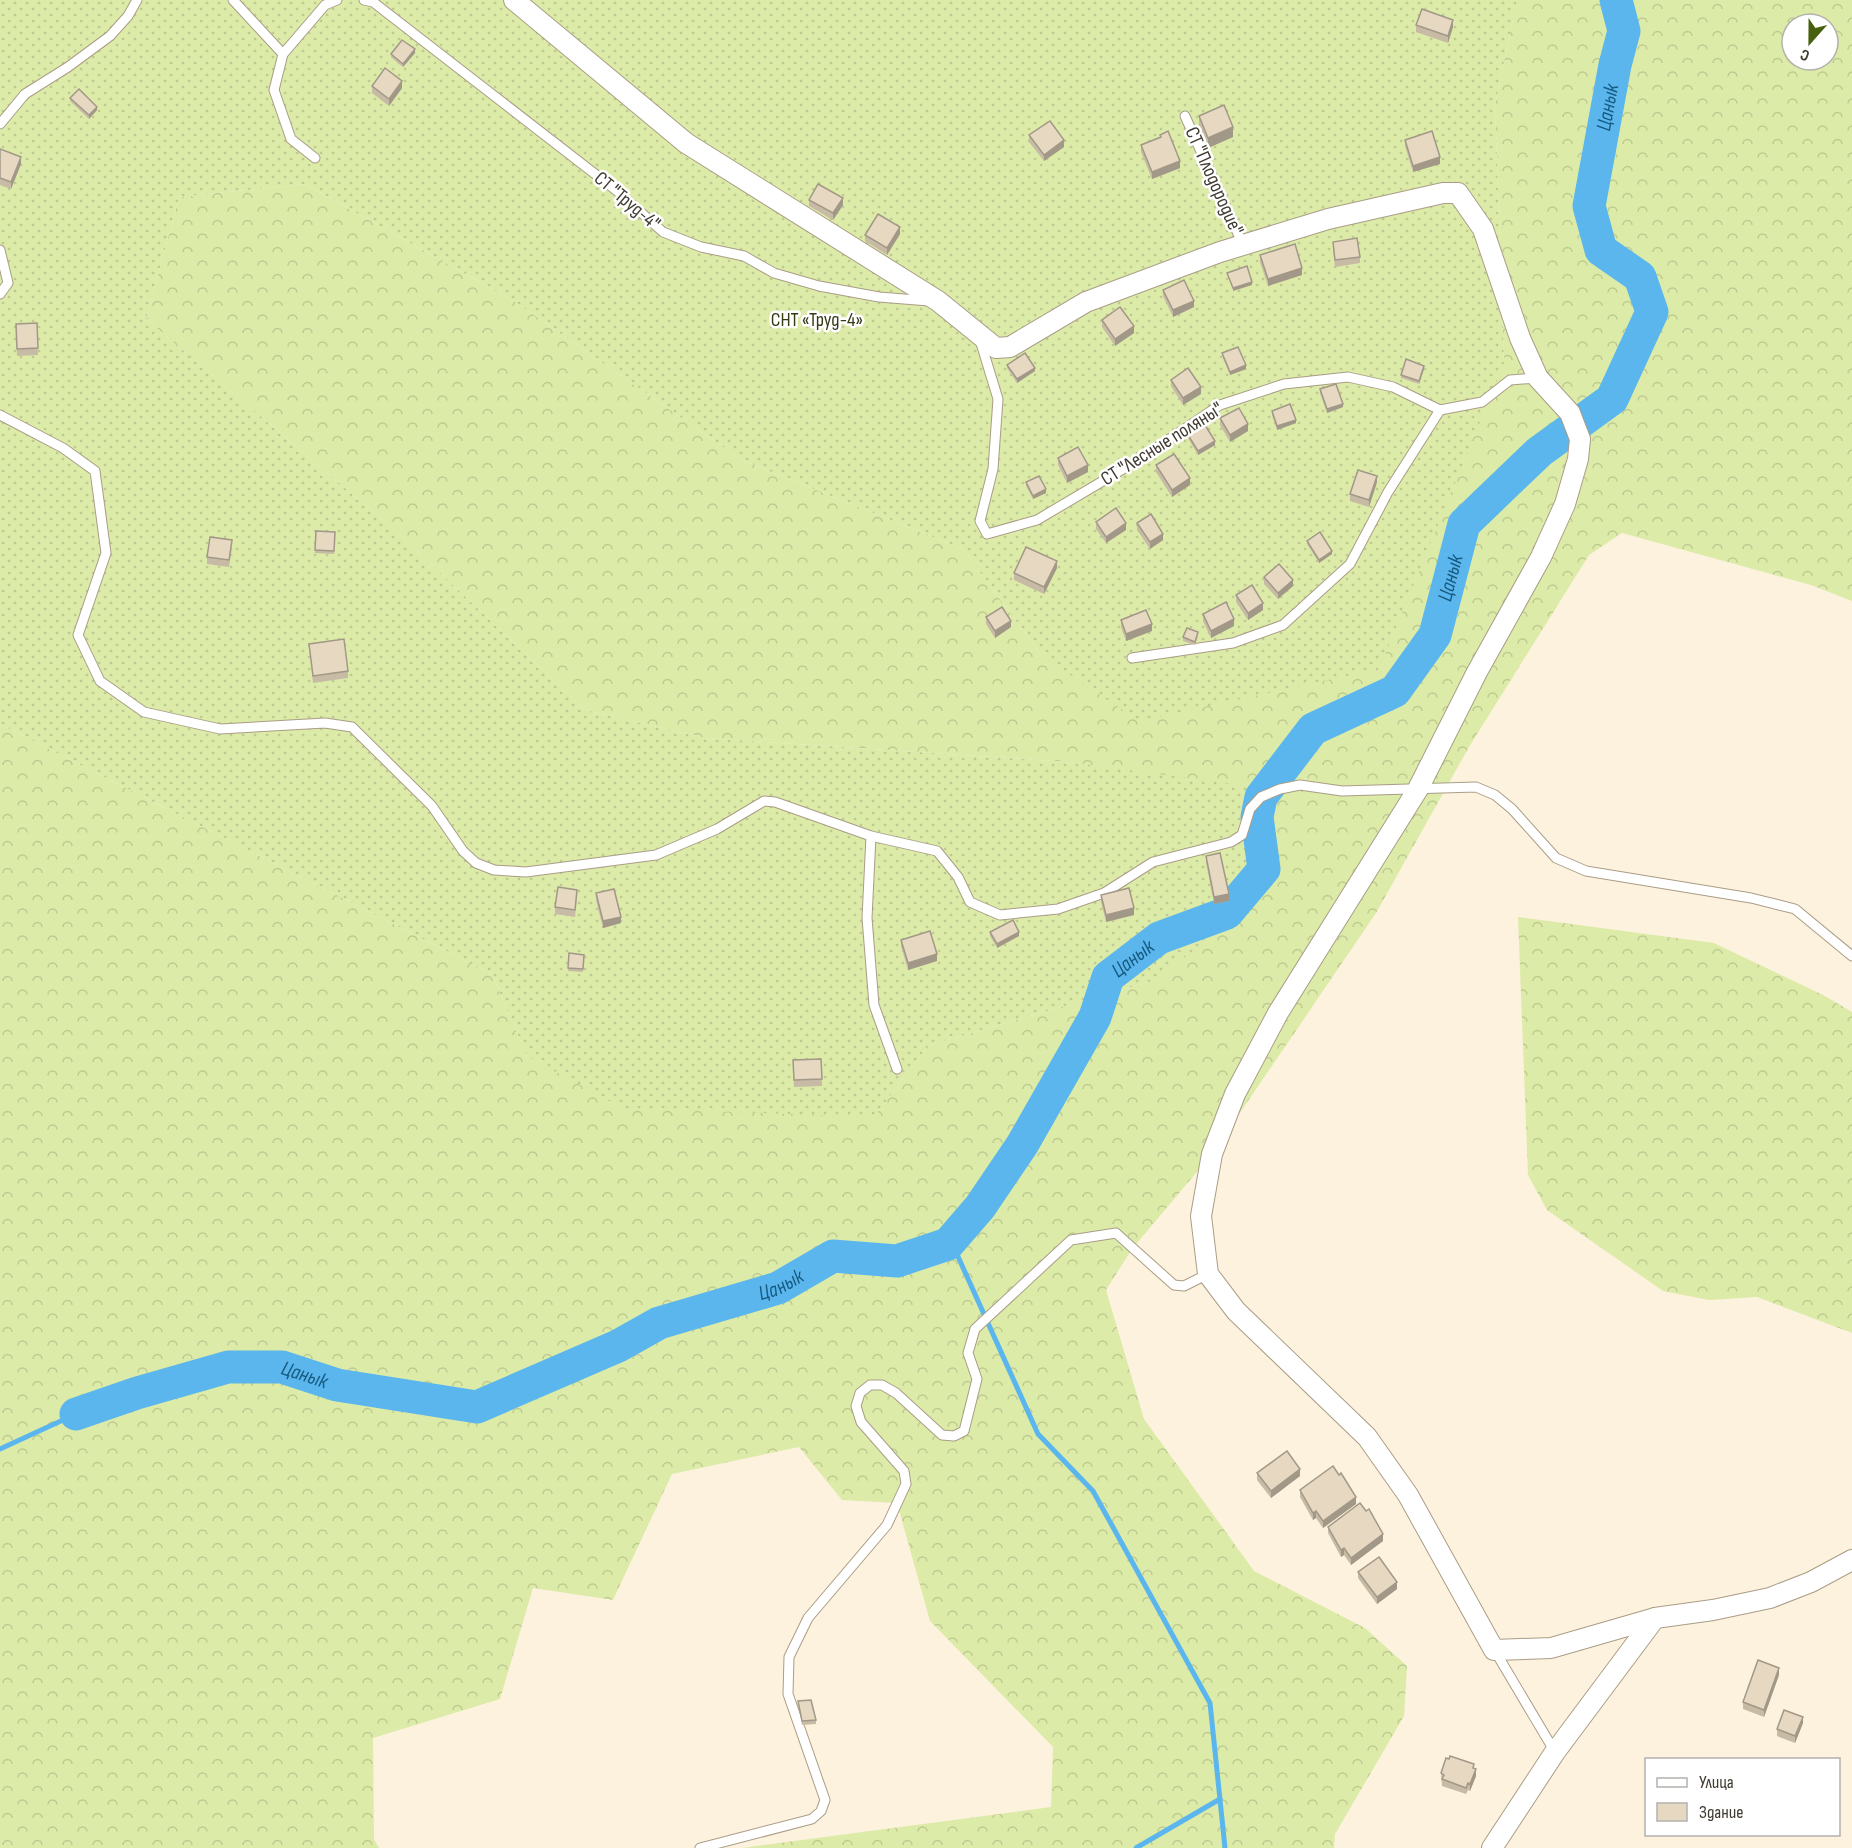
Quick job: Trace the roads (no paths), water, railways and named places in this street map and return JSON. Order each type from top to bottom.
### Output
[{"type":"street","points":[[514,0],[686,143],[938,301],[996,348],[1010,347],[1086,302],[1243,245],[1328,219],[1443,193],[1458,193],[1482,229],[1520,338],[1538,378],[1570,413],[1580,439],[1578,459],[1565,504],[1541,557],[1477,672],[1418,789],[1278,1013],[1235,1094],[1212,1154],[1201,1216],[1208,1274],[1236,1311],[1367,1437],[1408,1495],[1494,1650],[1551,1648],[1655,1618],[1713,1610],[1770,1598],[1810,1582],[1852,1560]]},
{"type":"street","points":[[1492,1848],[1555,1752],[1655,1618]]},
{"type":"lane","points":[[0,124],[25,94],[68,68],[110,36],[128,16],[137,0]]},
{"type":"lane","points":[[233,0],[283,54]]},
{"type":"lane","points":[[315,158],[291,139],[274,90],[283,54],[325,5],[337,0]]},
{"type":"lane","name":"СТ \"Труд-4\"","points":[[364,0],[373,2],[570,154],[617,191],[663,232],[701,247],[744,256],[774,273],[819,286],[879,297],[938,301]]},
{"type":"lane","name":"СТ \"Плодородие\"","points":[[1185,116],[1243,245]]},
{"type":"lane","points":[[0,250],[8,283],[0,294]]},
{"type":"lane","name":"СТ \"Лесные поляны\"","points":[[977,332],[998,399],[993,469],[980,521],[987,534],[1037,520],[1140,459],[1220,405],[1284,384],[1348,377],[1393,387],[1440,410]]},
{"type":"lane","points":[[1132,658],[1233,643],[1283,625],[1350,564],[1388,492],[1440,410],[1482,402],[1510,380],[1538,378]]},
{"type":"lane","points":[[0,414],[63,448],[95,471],[105,553],[78,635],[100,681],[144,712],[220,729],[325,723],[352,727],[432,806],[463,851],[476,863],[494,870],[526,872],[656,855],[717,829],[764,801],[775,802],[794,811],[871,836],[937,851],[958,877],[970,902],[1000,915],[1058,909],[1104,893],[1154,862],[1231,842],[1242,835],[1250,809],[1261,797],[1280,789],[1300,785],[1342,791],[1476,787],[1495,795],[1512,809],[1556,858],[1586,871],[1751,898],[1795,909],[1852,956]]},
{"type":"lane","points":[[871,836],[867,918],[874,1005],[897,1069]]},
{"type":"lane","points":[[700,1848],[812,1820],[821,1811],[825,1800],[788,1694],[789,1657],[808,1618],[887,1525],[906,1484],[904,1471],[861,1422],[856,1406],[860,1392],[870,1385],[882,1385],[896,1393],[942,1435],[954,1436],[964,1431],[976,1379],[968,1353],[975,1329],[1071,1240],[1116,1233],[1174,1285],[1184,1286],[1208,1274]]},
{"type":"lane","points":[[1494,1650],[1555,1752]]},
{"type":"waterway","name":"Цанык","points":[[76,1414],[137,1393],[228,1367],[282,1367],[337,1385],[477,1407],[618,1346],[659,1323],[778,1288],[833,1256],[897,1261],[948,1244],[980,1207],[1022,1145],[1095,1017],[1108,977],[1159,938],[1227,913],[1264,869],[1257,817],[1261,797],[1313,729],[1395,691],[1435,635],[1464,524],[1539,452],[1612,399],[1652,312],[1640,277],[1601,250],[1589,206],[1615,65],[1624,31],[1616,0]]},
{"type":"waterway","points":[[951,1241],[1038,1434],[1093,1491],[1210,1703],[1225,1848]]},
{"type":"waterway","points":[[0,1449],[76,1414]]},
{"type":"waterway","points":[[1136,1848],[1220,1799]]},
{"type":"park label","name":"СНТ «Труд-4»","points":[[817,320]]}]
